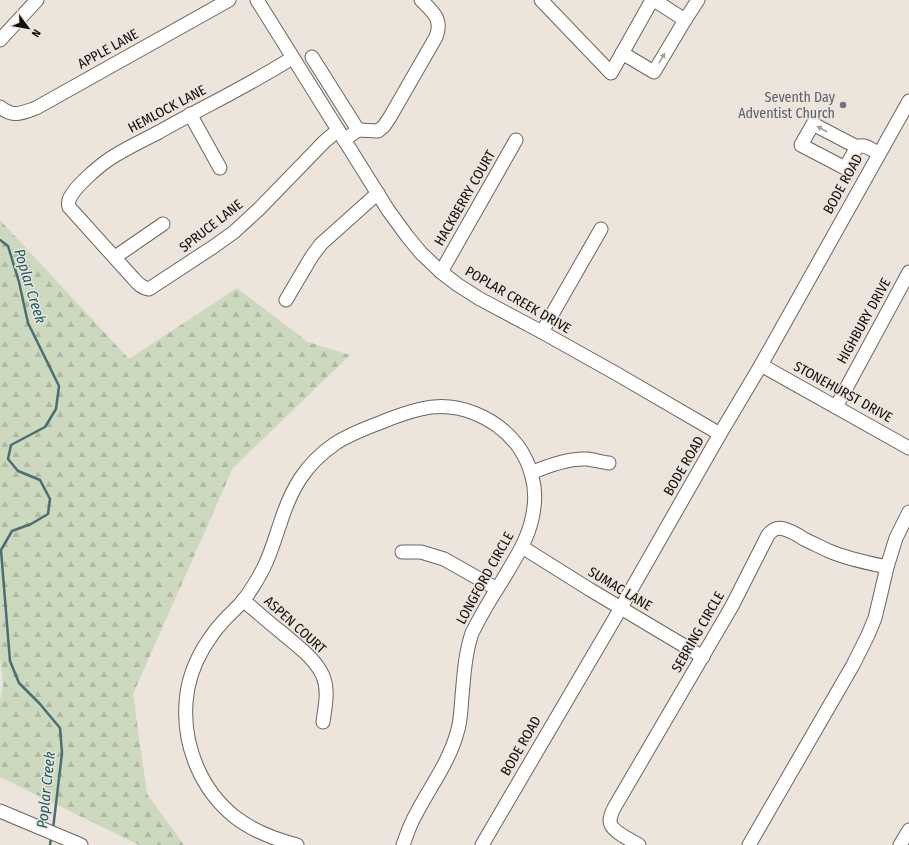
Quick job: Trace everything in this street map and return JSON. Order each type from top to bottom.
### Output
[{"type":"street","points":[[0,40],[36,0]]},
{"type":"street","name":"APPLE LANE","points":[[0,108],[10,114],[18,114],[36,108],[229,0]]},
{"type":"street","name":"POPLAR CREEK DRIVE","points":[[257,0],[388,210],[421,253],[441,272],[480,299],[617,374],[720,434]]},
{"type":"street","points":[[312,57],[358,130],[378,131],[384,126],[390,117],[439,30],[438,20],[435,15],[421,0]]},
{"type":"street","points":[[541,0],[611,73],[653,0],[685,20]]},
{"type":"street","points":[[622,53],[654,72],[698,0]]},
{"type":"street","name":"HEMLOCK LANE","points":[[68,201],[81,183],[108,160],[292,58]]},
{"type":"street","name":"BODE ROAD","points":[[482,845],[762,364],[909,101]]},
{"type":"street","points":[[190,114],[220,168]]},
{"type":"street","name":"SPRUCE LANE","points":[[68,201],[69,207],[141,286],[145,289],[149,289],[234,232],[259,209],[324,142],[358,130]]},
{"type":"street","name":"HACKBERRY COURT","points":[[441,272],[516,140]]},
{"type":"street","points":[[857,147],[863,145],[879,154]]},
{"type":"street","points":[[286,300],[312,256],[321,244],[378,193]]},
{"type":"street","points":[[115,257],[163,224]]},
{"type":"street","points":[[542,332],[601,229]]},
{"type":"street","name":"HIGHBURY DRIVE","points":[[836,407],[909,272]]},
{"type":"street","name":"STONEHURST DRIVE","points":[[762,364],[909,448]]},
{"type":"street","name":"LONGFORD CIRCLE","points":[[297,845],[263,834],[235,817],[224,807],[205,784],[193,759],[188,742],[186,722],[186,703],[189,683],[194,667],[204,647],[220,625],[254,586],[271,551],[288,501],[295,486],[316,459],[348,436],[389,419],[421,409],[447,407],[472,412],[483,417],[512,438],[521,451],[531,473],[534,492],[534,506],[528,534],[522,547],[472,633],[468,646],[460,720],[457,733],[448,758],[412,820],[403,845]]},
{"type":"street","points":[[531,473],[544,467],[576,459],[587,459],[609,464]]},
{"type":"street","points":[[749,845],[853,665],[868,635],[896,538],[909,512]]},
{"type":"street","name":"SEBRING CIRCLE","points":[[639,845],[611,826],[611,816],[626,787],[732,606],[768,535],[772,530],[784,528],[832,552],[848,558],[887,567]]},
{"type":"street","name":"SUMAC LANE","points":[[522,547],[620,609],[703,657]]},
{"type":"street","points":[[402,552],[420,552],[444,559],[497,589]]},
{"type":"street","name":"ASPEN COURT","points":[[243,600],[302,650],[318,668],[326,687],[323,722]]},
{"type":"street","points":[[0,812],[77,843]]},
{"type":"street","points":[[900,845],[909,830]]},
{"type":"green space","points":[[0,220],[129,359],[237,288],[308,342],[350,355],[233,468],[133,694],[147,794],[184,845],[139,845],[0,777],[0,701],[3,685],[0,657]]},
{"type":"waterway","name":"Poplar Creek","points":[[0,240],[8,246],[19,282],[28,323],[59,386],[56,409],[45,427],[11,445],[8,459],[18,471],[40,480],[50,499],[48,514],[31,524],[12,531],[1,550],[10,661],[19,683],[40,704],[60,728],[62,753],[53,829]]},
{"type":"waterway","name":"Poplar Creek","points":[[50,845],[51,838]]},
{"type":"place","name":"Seventh Day Adventist Church","points":[[843,105]]}]
